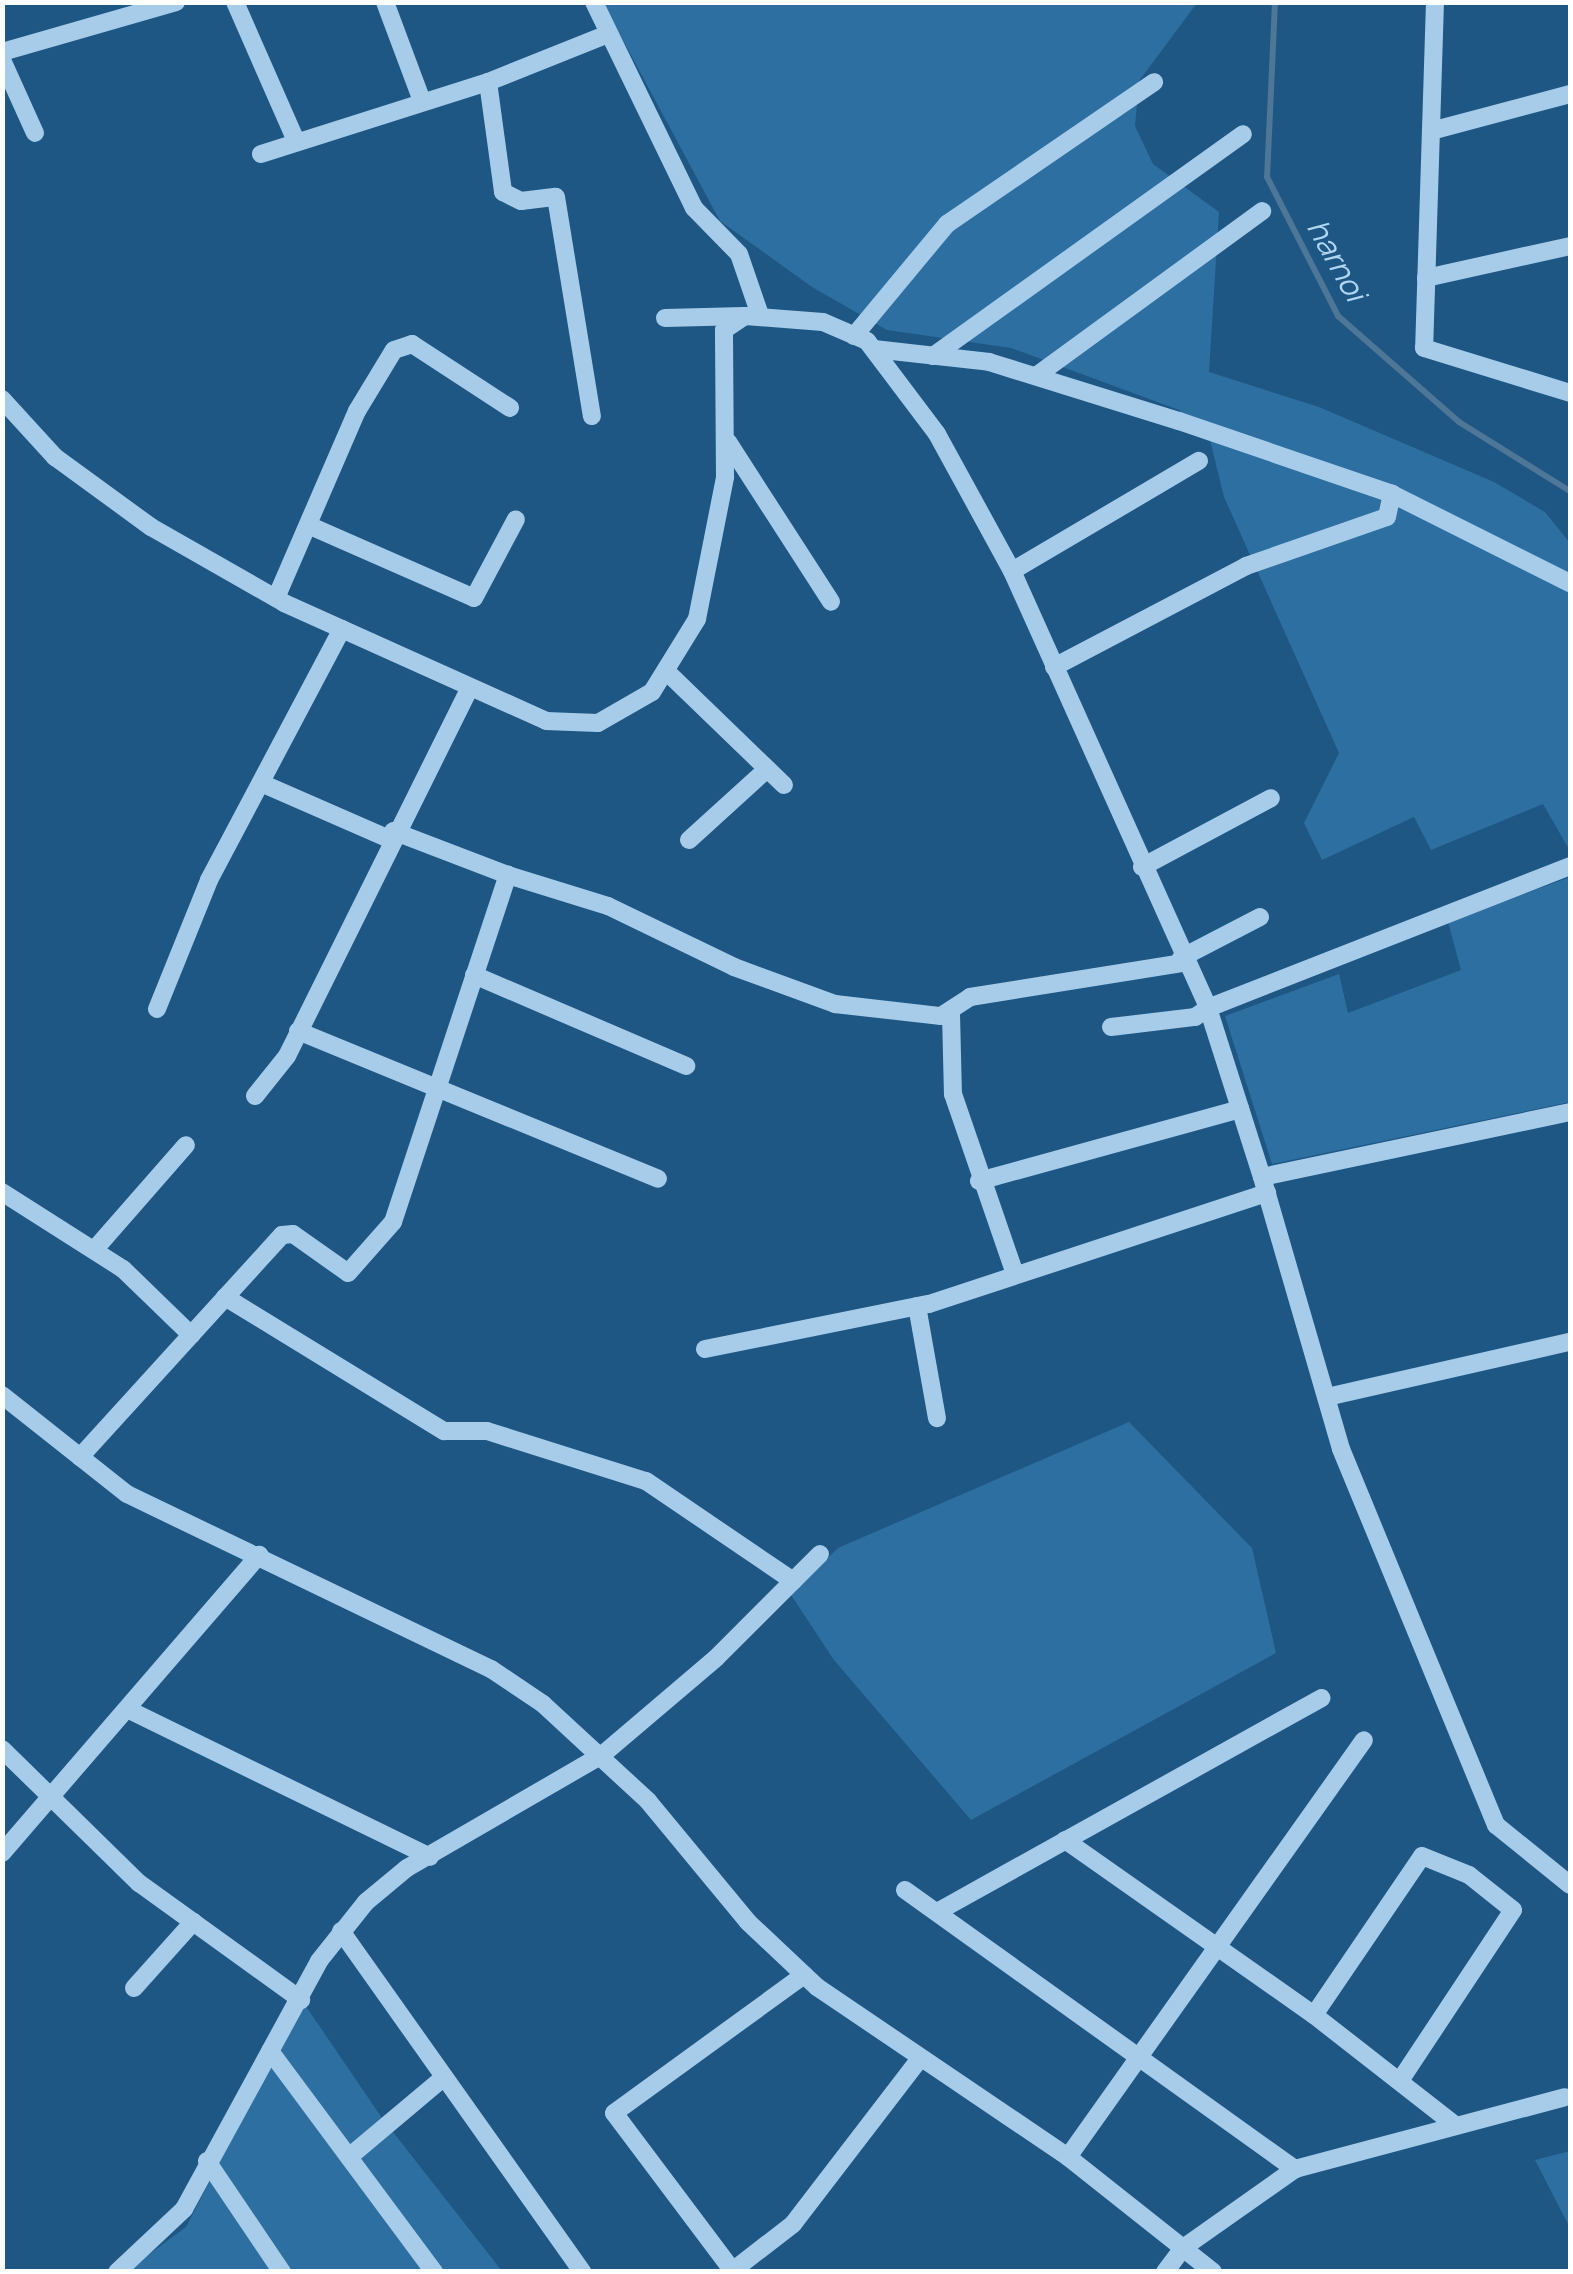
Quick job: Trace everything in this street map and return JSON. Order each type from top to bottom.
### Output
[{"type":"street","points":[[2,52],[176,2]]},
{"type":"street","points":[[235,2],[296,141]]},
{"type":"street","points":[[384,2],[422,101]]},
{"type":"street","points":[[594,2],[694,208],[739,254],[752,315]]},
{"type":"street","points":[[1435,2],[1424,348],[1570,394]]},
{"type":"street","points":[[261,154],[488,82],[608,34]]},
{"type":"street","points":[[2,60],[36,133]]},
{"type":"street","points":[[488,82],[503,192],[521,201],[556,197],[592,416]]},
{"type":"street","points":[[854,336],[947,224],[1154,82]]},
{"type":"street","points":[[1431,131],[1570,94]]},
{"type":"street","points":[[934,356],[1243,134]]},
{"type":"street","points":[[1036,376],[1262,211]]},
{"type":"street","points":[[1426,278],[1570,246]]},
{"type":"street","points":[[665,318],[783,313],[854,336],[874,349],[937,434],[1012,571],[1182,961],[1208,1008],[1341,1450],[1496,1825],[1570,1885]]},
{"type":"street","points":[[2,399],[56,457],[151,527],[276,598],[469,689],[574,725],[629,712],[666,671],[706,586],[727,442],[724,330],[752,315]]},
{"type":"street","points":[[276,598],[394,350],[412,344],[510,408]]},
{"type":"street","points":[[874,349],[1036,376],[1392,494],[1570,583]]},
{"type":"street","points":[[2,428],[18,416]]},
{"type":"street","points":[[727,442],[831,602]]},
{"type":"street","points":[[1012,571],[1199,461]]},
{"type":"street","points":[[1054,667],[1246,566],[1387,517],[1392,494]]},
{"type":"street","points":[[308,526],[474,598],[516,520]]},
{"type":"street","points":[[157,1009],[209,880],[342,629]]},
{"type":"street","points":[[666,671],[784,785]]},
{"type":"street","points":[[255,1096],[298,1031],[391,835],[469,689]]},
{"type":"street","points":[[689,840],[768,769]]},
{"type":"street","points":[[261,782],[391,835],[608,906],[804,997],[952,1014]]},
{"type":"street","points":[[1142,867],[1270,798]]},
{"type":"street","points":[[1111,1028],[1194,1017],[1208,1008],[1570,866]]},
{"type":"street","points":[[80,1457],[282,1235],[292,1234],[348,1274],[360,1268],[393,1222],[508,875]]},
{"type":"street","points":[[1014,1271],[979,1181],[953,1094],[952,1014],[970,997],[1182,961],[1260,916]]},
{"type":"street","points":[[474,975],[686,1066]]},
{"type":"street","points":[[298,1031],[658,1179]]},
{"type":"street","points":[[979,1181],[1240,1109]]},
{"type":"street","points":[[704,1349],[917,1306],[1264,1185],[1570,1112]]},
{"type":"street","points":[[95,1249],[186,1145]]},
{"type":"street","points":[[2,1192],[95,1249],[191,1335]]},
{"type":"street","points":[[225,1297],[444,1431],[487,1432],[646,1481],[793,1581]]},
{"type":"street","points":[[917,1306],[937,1418]]},
{"type":"street","points":[[1327,1397],[1570,1342]]},
{"type":"street","points":[[2,1395],[127,1494],[259,1554],[491,1669],[602,1754],[804,1974],[919,2060],[1068,2157],[1213,2272]]},
{"type":"street","points":[[2,1853],[52,1802],[259,1554]]},
{"type":"street","points":[[118,2272],[175,2220],[340,1931],[389,1882],[602,1754],[820,1554]]},
{"type":"street","points":[[937,1912],[1322,1698]]},
{"type":"street","points":[[127,1710],[430,1858]]},
{"type":"street","points":[[1068,2157],[1364,1740]]},
{"type":"street","points":[[2,1749],[52,1802],[192,1922],[301,2000]]},
{"type":"street","points":[[1065,1840],[1314,2015],[1401,2079],[1455,2125]]},
{"type":"street","points":[[1314,2015],[1422,1856],[1469,1875],[1513,1910],[1401,2079]]},
{"type":"street","points":[[905,1890],[1142,2053],[1295,2169]]},
{"type":"street","points":[[134,1988],[192,1922]]},
{"type":"street","points":[[340,1931],[582,2272]]},
{"type":"street","points":[[804,1974],[614,2113],[732,2271],[793,2224],[919,2060]]},
{"type":"street","points":[[270,2051],[434,2272]]},
{"type":"street","points":[[349,2157],[442,2079]]},
{"type":"street","points":[[1165,2272],[1182,2248],[1295,2169],[1565,2097]]},
{"type":"street","points":[[207,2162],[282,2272]]},
{"type":"shaded area","points":[[603,3],[1197,3],[1139,81],[1135,126],[1153,164],[1219,212],[1209,372],[1319,407],[1494,482],[1545,512],[1570,543],[1570,851],[1543,804],[1431,850],[1414,817],[1322,860],[1304,823],[1339,753],[1224,497],[1209,436],[1179,410],[1011,348],[887,330],[812,287],[720,221]]},
{"type":"shaded area","points":[[1570,877],[1570,1102],[1272,1164],[1225,1016],[1339,974],[1348,1013],[1461,970],[1448,922]]},
{"type":"shaded area","points":[[1129,1422],[1252,1548],[1276,1653],[971,1820],[834,1660],[791,1595],[838,1548]]},
{"type":"shaded area","points":[[303,2002],[382,2118],[502,2271],[125,2272],[186,2227]]},
{"type":"shaded area","points":[[1570,2151],[1570,2228],[1535,2160]]},
{"type":"waterway","name":"harnoi","points":[[1275,2],[1267,177],[1338,316],[1459,422],[1570,491]]}]
